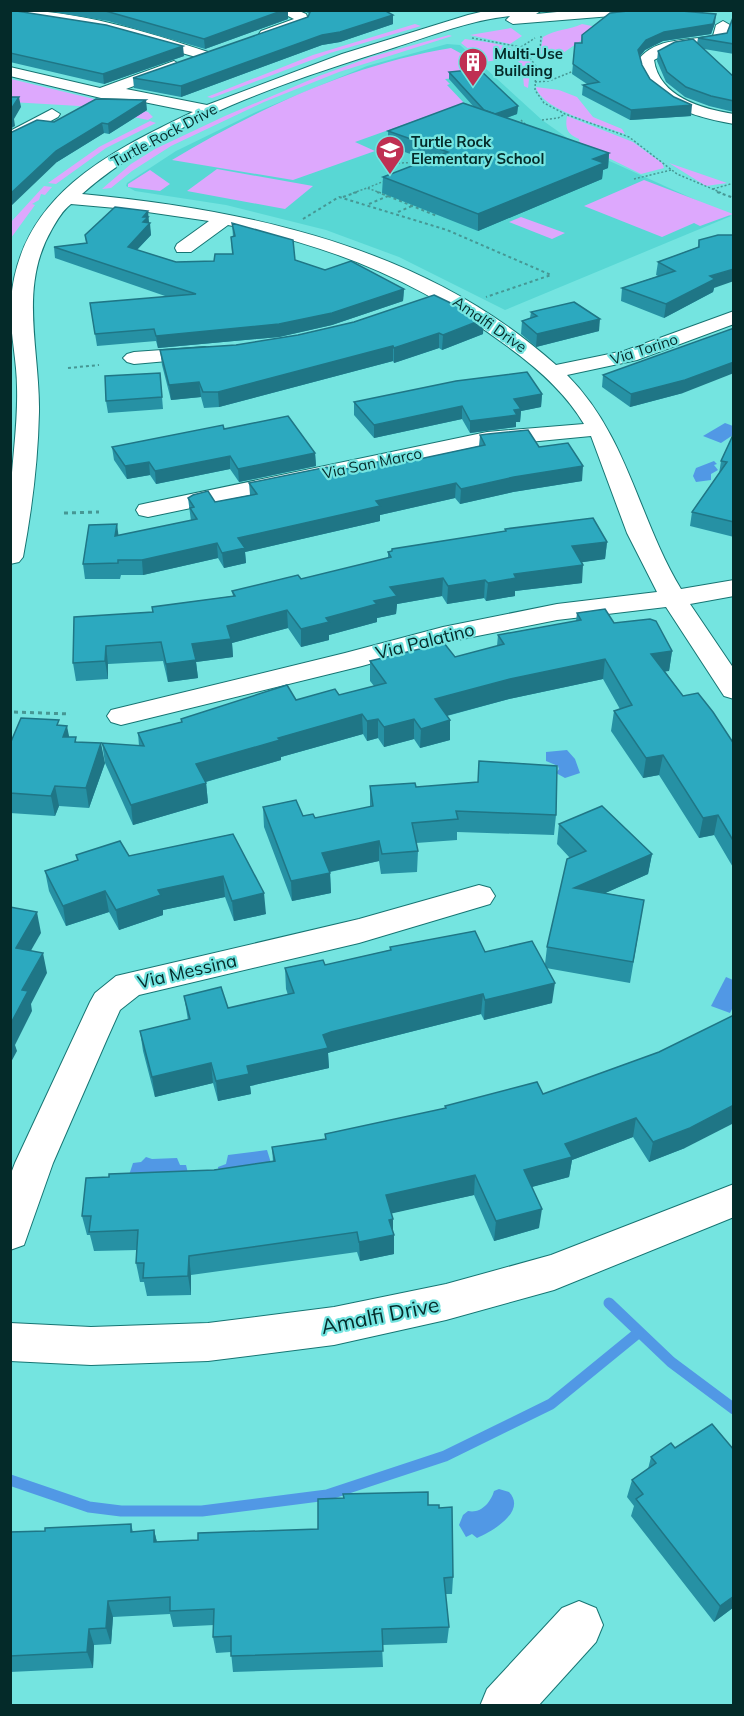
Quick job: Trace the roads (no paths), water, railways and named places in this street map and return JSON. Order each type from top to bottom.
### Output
[{"type":"street","points":[[248,40],[302,21],[301,17],[283,10]]},
{"type":"street","name":"Turtle Rock Drive","points":[[472,27],[535,10]]},
{"type":"street","name":"Turtle Rock Drive","points":[[10,557],[22,500],[19,443],[28,385],[21,309],[23,283],[33,244],[53,212],[66,198],[120,156],[209,110],[453,18],[472,27],[576,14],[636,10]]},
{"type":"street","points":[[10,13],[107,25],[208,53],[101,93]]},
{"type":"street","points":[[438,17],[453,18]]},
{"type":"street","points":[[723,25],[720,38],[715,40],[667,46],[653,52],[646,59],[645,71],[651,83],[669,97],[725,123]]},
{"type":"street","points":[[10,71],[101,93],[129,94],[209,110]]},
{"type":"street","points":[[101,93],[111,100],[192,118]]},
{"type":"street","points":[[11,137],[52,114]]},
{"type":"street","name":"Amalfi Drive","points":[[66,198],[117,201],[224,219],[293,234],[358,255],[446,293],[502,329],[553,372],[598,429],[646,546],[673,598],[734,690]]},
{"type":"street","points":[[184,248],[224,219]]},
{"type":"street","points":[[419,305],[446,293]]},
{"type":"street","name":"Via Torino","points":[[553,372],[630,357],[734,317]]},
{"type":"street","points":[[134,358],[230,351]]},
{"type":"street","name":"Via San Marco","points":[[148,510],[487,439],[598,429]]},
{"type":"street","name":"Via Palatino","points":[[121,716],[352,660],[443,634],[557,612],[734,588]]},
{"type":"street","name":"Via Messina","points":[[10,1233],[34,1163],[93,1029],[107,1002],[128,985],[359,931],[479,896]]},
{"type":"street","name":"Amalfi Drive","points":[[10,1342],[91,1346],[208,1342],[334,1326],[446,1302],[554,1272],[734,1200]]},
{"type":"street","points":[[504,1706],[579,1625]]},
{"type":"waterway","points":[[609,1303],[671,1362],[734,1409]]},
{"type":"waterway","points":[[10,1480],[89,1507],[121,1511],[202,1511],[327,1495],[445,1456],[551,1404],[638,1333]]},
{"type":"place","name":"Multi-Use Building","points":[[473,88]]},
{"type":"place","name":"Turtle Rock Elementary School","points":[[390,176]]}]
